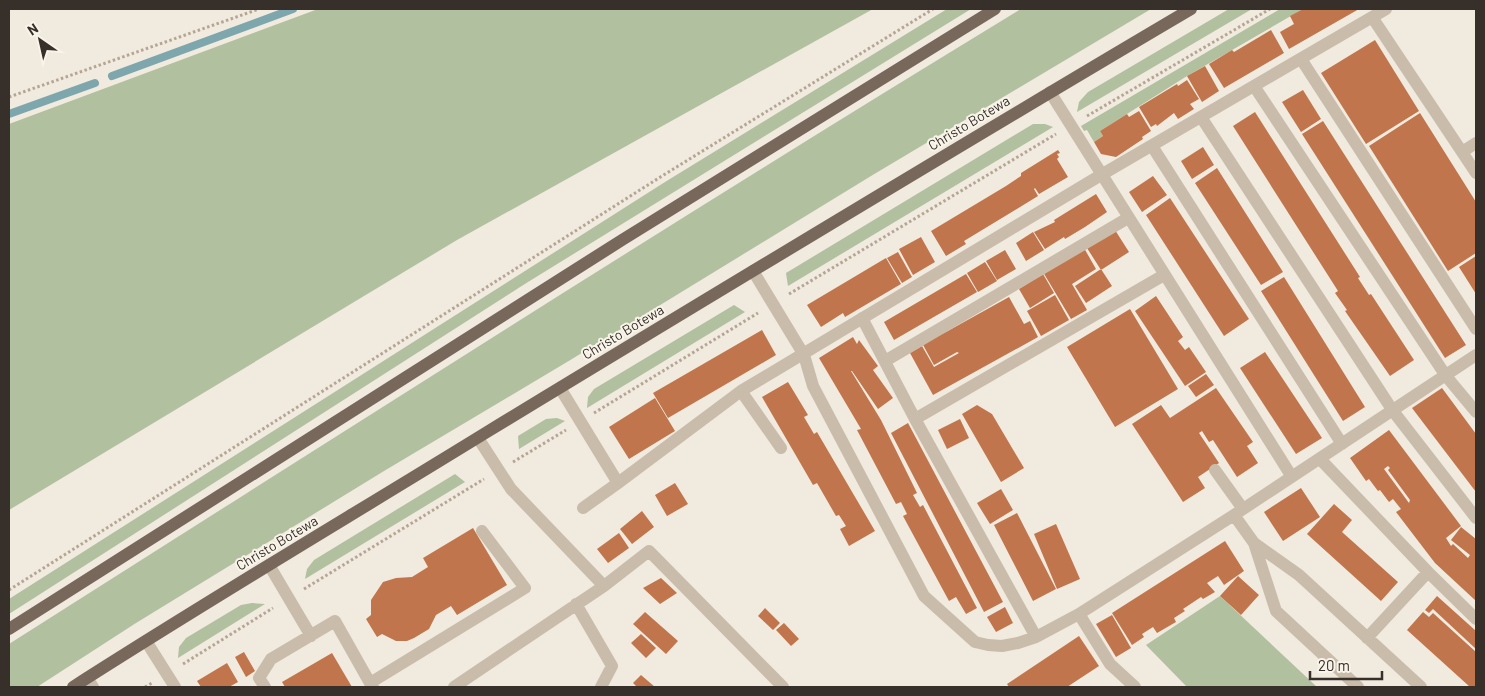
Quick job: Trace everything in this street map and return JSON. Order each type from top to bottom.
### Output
[{"type":"main road","points":[[9,629],[622,240],[995,9]]},
{"type":"main road","name":"Christo Botewa","points":[[73,687],[90,683],[146,640],[753,271],[1191,9]]},
{"type":"lane","points":[[583,508],[618,484],[741,391],[804,355],[862,318],[1101,175],[1386,9]]},
{"type":"lane","points":[[1372,18],[1476,173]]},
{"type":"lane","points":[[1301,59],[1476,329]]},
{"type":"lane","points":[[1254,86],[1446,376],[1476,412]]},
{"type":"lane","points":[[1050,92],[1292,477]]},
{"type":"lane","points":[[1201,117],[1393,411],[1476,518]]},
{"type":"lane","points":[[1462,152],[1476,143]]},
{"type":"lane","points":[[1152,146],[1342,444]]},
{"type":"lane","points":[[885,361],[1128,218]]},
{"type":"lane","points":[[753,271],[804,355],[812,386],[924,596],[975,642],[988,645],[1002,646],[1036,637],[1078,614],[1239,512],[1476,355]]},
{"type":"lane","points":[[915,420],[1164,275]]},
{"type":"lane","points":[[862,318],[915,420],[1036,637]]},
{"type":"lane","points":[[560,388],[618,484]]},
{"type":"lane","points":[[741,391],[781,448]]},
{"type":"lane","points":[[478,438],[511,489],[604,586]]},
{"type":"lane","points":[[1320,459],[1476,620]]},
{"type":"lane","points":[[1215,470],[1254,543],[1276,611],[1358,687]]},
{"type":"lane","points":[[265,687],[259,678],[271,659],[335,622],[371,685],[525,588],[482,531]]},
{"type":"lane","points":[[1254,543],[1299,575],[1421,687]]},
{"type":"lane","points":[[454,687],[604,586],[649,551],[783,687]]},
{"type":"lane","points":[[269,565],[311,636]]},
{"type":"lane","points":[[1367,638],[1428,572]]},
{"type":"lane","points":[[576,604],[612,666],[601,687]]},
{"type":"lane","points":[[1078,614],[1110,664],[1135,687]]},
{"type":"lane","points":[[146,640],[175,687]]},
{"type":"path","points":[[9,98],[259,9]]},
{"type":"path","points":[[9,590],[662,176],[933,9]]},
{"type":"path","points":[[1087,116],[1270,9]]},
{"type":"path","points":[[789,294],[1059,132]]},
{"type":"path","points":[[590,415],[750,317]]},
{"type":"path","points":[[520,458],[570,428]]},
{"type":"path","points":[[307,588],[472,487]]},
{"type":"path","points":[[181,665],[273,608]]},
{"type":"path","points":[[145,687],[153,683]]},
{"type":"green space","points":[[318,9],[873,9],[457,240],[9,510],[9,124]]},
{"type":"green space","points":[[947,9],[971,9],[528,282],[9,614],[9,599],[665,182]]},
{"type":"green space","points":[[1021,9],[1151,9],[384,471],[136,623],[37,687],[9,687],[9,644],[640,245]]},
{"type":"green space","points":[[1229,9],[1252,9],[1077,112],[1079,102],[1088,92]]},
{"type":"green space","points":[[1280,9],[1303,9],[1187,76],[1100,131],[1103,136],[1094,142],[1087,130],[1084,131],[1081,126]]},
{"type":"green space","points":[[1033,124],[1045,124],[1053,127],[788,286],[786,273]]},
{"type":"green space","points":[[734,305],[745,312],[587,408],[588,397],[594,389]]},
{"type":"green space","points":[[557,418],[565,421],[519,449],[518,436],[546,419]]},
{"type":"green space","points":[[455,474],[465,482],[305,579],[307,569],[314,560]]},
{"type":"green space","points":[[1220,596],[1317,687],[1187,687],[1146,645]]},
{"type":"green space","points":[[252,603],[265,604],[178,658],[179,647],[186,638],[241,605]]},
{"type":"building","points":[[1303,9],[1359,9],[1289,49],[1280,32],[1294,24],[1290,16]]},
{"type":"building","points":[[1271,30],[1284,53],[1224,88],[1209,64]]},
{"type":"building","points":[[1375,40],[1419,111],[1366,144],[1321,73]]},
{"type":"building","points":[[1205,66],[1219,91],[1202,102],[1187,76]]},
{"type":"building","points":[[1187,80],[1199,99],[1190,104],[1194,109],[1178,119],[1174,113],[1157,126],[1156,124],[1151,127],[1139,107]]},
{"type":"building","points":[[1303,90],[1321,119],[1301,132],[1282,102]]},
{"type":"building","points":[[1139,111],[1151,131],[1142,137],[1143,139],[1116,157],[1101,154],[1094,142],[1103,136],[1100,131],[1127,114],[1129,117]]},
{"type":"building","points":[[1255,112],[1360,277],[1358,278],[1369,295],[1371,294],[1414,360],[1390,376],[1345,311],[1347,310],[1335,293],[1338,291],[1233,126]]},
{"type":"building","points":[[1420,113],[1476,202],[1476,253],[1448,271],[1369,146]]},
{"type":"building","points":[[1323,121],[1466,345],[1445,358],[1302,134]]},
{"type":"building","points":[[1203,147],[1214,165],[1192,179],[1181,161]]},
{"type":"building","points":[[1058,150],[1060,153],[1057,154],[1059,157],[1057,159],[1068,177],[1039,194],[1035,188],[1038,196],[964,241],[966,244],[946,256],[931,231],[1006,186],[1021,176],[1021,173]]},
{"type":"building","points":[[1217,168],[1283,272],[1261,285],[1195,183]]},
{"type":"building","points":[[1153,176],[1167,195],[1142,212],[1129,192]]},
{"type":"building","points":[[1096,194],[1107,212],[1065,239],[1064,237],[1045,249],[1034,232],[1055,222],[1054,220]]},
{"type":"building","points":[[1170,198],[1249,319],[1224,336],[1146,215]]},
{"type":"building","points":[[1115,230],[1129,252],[1101,270],[1087,248]]},
{"type":"building","points":[[1033,232],[1044,250],[1026,261],[1016,243]]},
{"type":"building","points":[[921,237],[935,262],[913,275],[899,249]]},
{"type":"building","points":[[1084,248],[1096,269],[1072,284],[1087,310],[1071,319],[1043,272]]},
{"type":"building","points":[[1005,250],[1016,269],[997,280],[986,261]]},
{"type":"building","points":[[898,252],[912,277],[902,283],[887,258]]},
{"type":"building","points":[[1476,256],[1476,294],[1459,267]]},
{"type":"building","points":[[886,258],[901,284],[845,317],[843,313],[821,327],[807,305]]},
{"type":"building","points":[[985,262],[997,281],[978,292],[967,273]]},
{"type":"building","points":[[1101,269],[1112,286],[1086,303],[1075,286]]},
{"type":"building","points":[[966,274],[977,292],[894,340],[884,322]]},
{"type":"building","points":[[1043,274],[1054,293],[1030,308],[1019,289]]},
{"type":"building","points":[[1284,277],[1365,407],[1343,421],[1261,291]]},
{"type":"building","points":[[1055,295],[1069,320],[1041,336],[1027,311]]},
{"type":"building","points":[[1156,296],[1183,337],[1178,341],[1185,350],[1189,347],[1206,372],[1185,386],[1135,311]]},
{"type":"building","points":[[1009,297],[1024,324],[1030,321],[1038,337],[933,395],[910,353],[922,346],[934,367],[959,353],[957,352],[934,365],[922,343]]},
{"type":"building","points":[[1130,309],[1178,389],[1115,427],[1067,347]]},
{"type":"building","points":[[762,330],[776,355],[668,418],[653,393]]},
{"type":"building","points":[[853,337],[857,344],[859,340],[878,366],[873,370],[893,398],[878,409],[851,371],[881,420],[917,493],[913,495],[920,507],[923,505],[977,608],[966,614],[956,597],[949,601],[903,516],[907,514],[901,502],[896,504],[857,430],[861,429],[819,358]]},
{"type":"building","points":[[1265,352],[1322,438],[1296,454],[1240,368]]},
{"type":"building","points":[[1206,374],[1214,385],[1196,397],[1188,386]]},
{"type":"building","points":[[788,382],[808,415],[804,417],[814,434],[817,432],[875,531],[849,546],[840,529],[846,526],[839,515],[836,516],[817,483],[813,485],[762,397]]},
{"type":"building","points":[[1216,388],[1253,442],[1247,446],[1258,463],[1237,477],[1213,440],[1209,442],[1202,431],[1199,433],[1219,463],[1198,477],[1205,488],[1183,502],[1132,424],[1161,405],[1170,418]]},
{"type":"building","points":[[1442,388],[1476,434],[1476,492],[1412,408]]},
{"type":"building","points":[[655,398],[675,431],[629,459],[609,427]]},
{"type":"building","points":[[977,405],[992,414],[1024,468],[1001,482],[962,414]]},
{"type":"building","points":[[960,419],[969,438],[947,449],[938,430]]},
{"type":"building","points":[[908,423],[1003,602],[984,612],[891,433]]},
{"type":"building","points":[[1389,430],[1461,526],[1446,538],[1451,546],[1453,544],[1468,558],[1470,555],[1451,540],[1461,527],[1476,539],[1476,601],[1435,563],[1396,512],[1401,509],[1393,499],[1389,502],[1369,479],[1366,481],[1350,458]],"holes":[[[1388,466],[1390,468],[1388,470],[1410,500],[1409,503],[1384,469]]]},
{"type":"building","points":[[675,483],[688,504],[667,516],[655,495]]},
{"type":"building","points":[[1301,488],[1320,517],[1283,541],[1264,512]]},
{"type":"building","points":[[1001,489],[1013,510],[990,524],[977,503]]},
{"type":"building","points":[[1334,504],[1352,520],[1342,532],[1398,582],[1381,601],[1307,534]]},
{"type":"building","points":[[642,511],[654,527],[632,544],[620,529]]},
{"type":"building","points":[[1017,513],[1056,589],[1033,601],[994,525]]},
{"type":"building","points":[[1056,524],[1080,579],[1057,589],[1034,534]]},
{"type":"building","points":[[473,528],[507,585],[457,615],[451,606],[436,615],[429,629],[407,641],[396,641],[382,634],[377,637],[366,619],[371,615],[371,600],[383,582],[396,578],[412,577],[428,567],[423,558]]},
{"type":"building","points":[[619,533],[629,548],[608,563],[597,549]]},
{"type":"building","points":[[1225,541],[1244,571],[1224,585],[1218,576],[1207,583],[1215,592],[1203,599],[1201,597],[1183,609],[1185,611],[1174,618],[1176,622],[1157,633],[1153,627],[1142,634],[1144,637],[1132,645],[1112,613]]},
{"type":"building","points":[[1238,576],[1259,595],[1241,615],[1220,596]]},
{"type":"building","points":[[661,578],[677,593],[660,604],[643,588]]},
{"type":"building","points":[[1437,596],[1476,631],[1476,649],[1433,609],[1429,613],[1425,610]]},
{"type":"building","points":[[1005,607],[1013,623],[996,632],[987,617]]},
{"type":"building","points":[[765,608],[780,623],[773,630],[758,616]]},
{"type":"building","points":[[645,612],[678,641],[666,654],[633,624]]},
{"type":"building","points":[[1423,612],[1429,617],[1433,613],[1476,652],[1476,687],[1470,687],[1407,630]]},
{"type":"building","points":[[1112,615],[1131,648],[1116,657],[1096,624]]},
{"type":"building","points":[[784,623],[799,639],[791,646],[776,630]]},
{"type":"building","points":[[641,634],[656,648],[646,658],[631,643]]},
{"type":"building","points":[[1079,636],[1099,666],[1067,687],[1009,687],[1007,684]]},
{"type":"building","points":[[244,652],[255,671],[246,677],[235,657]]},
{"type":"building","points":[[332,653],[352,687],[285,687],[282,682]]},
{"type":"building","points":[[227,663],[238,682],[229,687],[201,687],[197,681]]},
{"type":"building","points":[[641,675],[655,687],[637,687],[633,683]]},
{"type":"waterway","points":[[112,76],[293,9]]},
{"type":"waterway","points":[[9,114],[95,83]]}]
